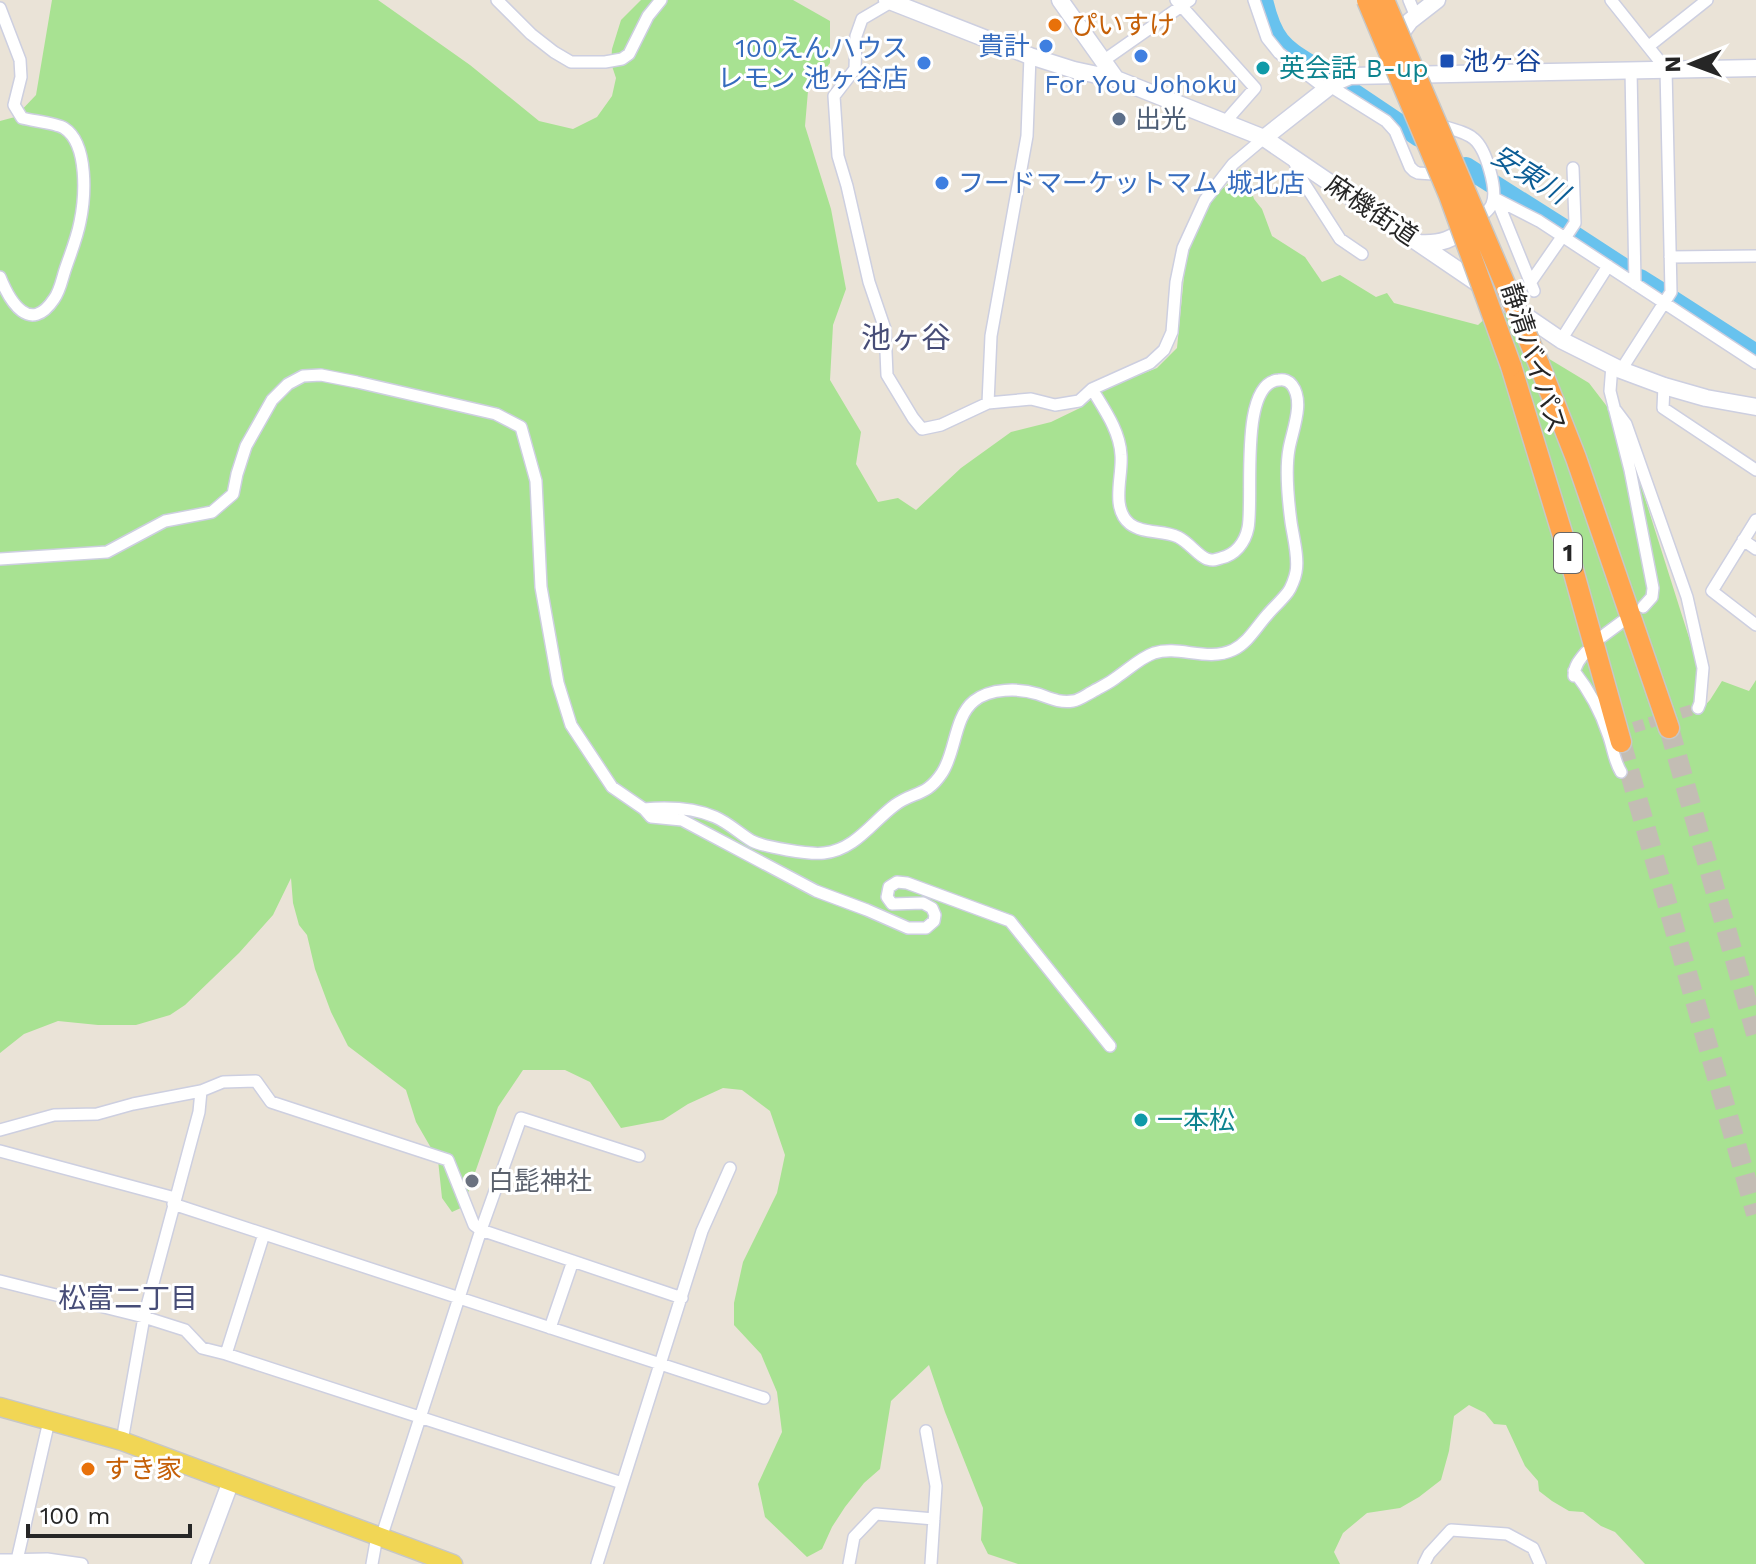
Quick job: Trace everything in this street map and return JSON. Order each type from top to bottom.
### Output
[{"type":"highway","name":"1","points":[[1354,0],[1393,81],[1428,127]]},
{"type":"highway","name":"1","points":[[1366,0],[1387,52],[1408,74]]},
{"type":"highway","name":"静清バイパス","points":[[1366,0],[1428,127],[1449,195],[1511,366],[1570,559],[1612,740]]},
{"type":"highway","name":"1","points":[[1385,0],[1401,34],[1408,74],[1428,127],[1476,220],[1483,251],[1482,285]]},
{"type":"highway","name":"静清バイパス","points":[[1385,0],[1539,364],[1581,473],[1669,728]]},
{"type":"highway","name":"1","points":[[1396,0],[1432,89],[1448,149]]},
{"type":"main road","points":[[0,1407],[122,1441],[453,1564]]},
{"type":"street","points":[[497,0],[531,34],[571,62],[605,62],[622,59],[629,54],[648,16],[661,0]]},
{"type":"street","points":[[1060,0],[1116,79]]},
{"type":"street","points":[[1254,0],[1267,38],[1279,53],[1328,88],[1386,121],[1414,171],[1433,174]]},
{"type":"street","points":[[1409,0],[1416,17]]},
{"type":"street","points":[[1387,52],[1416,17],[1437,0]]},
{"type":"street","points":[[1611,0],[1666,69],[1671,292],[1617,367],[1610,391],[1630,470],[1653,588],[1652,597],[1643,607]]},
{"type":"street","points":[[1649,46],[1707,0]]},
{"type":"street","points":[[896,2],[862,19],[856,36],[855,69],[834,96],[838,156],[869,282],[885,329],[887,375],[922,429],[941,425],[988,403],[1031,399],[1055,405],[1079,401],[1092,389],[1150,363],[1164,350],[1172,332],[1176,282],[1183,248],[1205,200],[1233,164],[1328,88],[1350,76],[1756,68]]},
{"type":"street","name":"麻機街道","points":[[896,2],[1030,56],[1116,79],[1264,138],[1561,340],[1664,386],[1756,407]]},
{"type":"street","points":[[1103,61],[1182,2],[1255,88],[1225,122]]},
{"type":"street","points":[[0,8],[20,60],[21,77],[14,105],[22,118],[64,128],[75,140],[82,156],[83,183],[80,223],[56,297],[46,309],[34,314],[20,311],[7,295],[0,277]]},
{"type":"street","points":[[988,403],[991,336],[1027,136],[1030,56]]},
{"type":"street","points":[[1631,70],[1635,284]]},
{"type":"street","points":[[1428,127],[1473,138],[1479,145],[1490,172],[1495,198],[1532,287],[1575,223],[1573,168]]},
{"type":"street","points":[[1291,156],[1304,183],[1340,239],[1362,254]]},
{"type":"street","points":[[1420,243],[1435,244],[1460,234],[1488,210],[1495,198]]},
{"type":"street","points":[[1495,198],[1539,221],[1756,363]]},
{"type":"street","points":[[1670,257],[1756,256]]},
{"type":"street","points":[[1561,340],[1608,266]]},
{"type":"street","points":[[0,559],[107,552],[165,521],[212,512],[233,494],[246,446],[272,400],[288,384],[303,376],[321,375],[357,382],[496,414],[521,427],[536,481],[541,587],[558,683],[571,725],[612,787],[651,817],[682,820],[816,891],[908,928],[926,928],[934,921],[935,915],[932,908],[923,903],[892,904],[887,897],[889,887],[897,882],[1010,921],[1110,1046]]},
{"type":"street","points":[[644,809],[691,810],[717,818],[755,843],[826,853],[843,848],[860,837],[897,803],[929,789],[944,769],[964,714],[974,701],[986,695],[1012,690],[1036,693],[1055,701],[1076,701],[1157,652],[1209,655],[1237,649],[1288,592],[1296,572],[1288,475],[1288,450],[1296,424],[1296,396],[1292,385],[1276,379],[1265,386],[1259,399],[1249,442],[1248,530],[1231,556],[1211,561],[1176,536],[1134,527],[1124,519],[1119,506],[1121,452],[1116,430],[1092,389]]},
{"type":"street","points":[[1664,386],[1663,408],[1756,470]]},
{"type":"street","points":[[1614,408],[1626,424],[1687,597],[1703,668],[1698,708]]},
{"type":"street","points":[[1756,520],[1712,591],[1756,625]]},
{"type":"street","points":[[1743,540],[1756,549]]},
{"type":"street","points":[[1600,638],[1623,621]]},
{"type":"street","points":[[1586,652],[1574,671],[1575,679],[1612,740]]},
{"type":"street","points":[[1574,671],[1607,729],[1621,772]]},
{"type":"street","points":[[0,1130],[54,1115],[97,1114],[201,1091],[223,1082],[256,1081],[271,1102],[448,1160],[474,1225],[481,1230],[682,1298]]},
{"type":"street","points":[[122,1441],[144,1317],[199,1112],[201,1091]]},
{"type":"street","points":[[372,1564],[458,1298],[521,1118],[639,1156]]},
{"type":"street","points":[[0,1151],[174,1201],[264,1234],[764,1398]]},
{"type":"street","points":[[597,1564],[702,1231],[730,1168]]},
{"type":"street","points":[[226,1354],[264,1234]]},
{"type":"street","points":[[550,1328],[573,1261]]},
{"type":"street","points":[[0,1281],[185,1330],[202,1348],[622,1483]]},
{"type":"street","points":[[17,1560],[49,1421]]},
{"type":"street","points":[[926,1431],[936,1486],[931,1564]]},
{"type":"street","points":[[200,1564],[231,1481]]},
{"type":"street","points":[[849,1564],[854,1537],[876,1514],[934,1519]]},
{"type":"street","points":[[1424,1564],[1451,1530],[1507,1534],[1533,1548],[1540,1564]]},
{"type":"street","points":[[0,1560],[47,1559],[82,1564]]},
{"type":"green space","points":[[52,0],[378,0],[470,65],[539,121],[573,129],[597,117],[612,96],[616,78],[611,63],[612,49],[621,20],[641,0],[793,0],[830,21],[830,63],[808,91],[805,126],[831,209],[846,289],[833,325],[830,380],[861,432],[856,464],[878,502],[898,498],[916,510],[961,468],[1011,432],[1051,422],[1080,408],[1106,388],[1157,368],[1177,348],[1192,228],[1216,192],[1225,187],[1240,169],[1262,209],[1272,236],[1305,257],[1322,282],[1340,275],[1376,297],[1387,293],[1394,303],[1478,325],[1512,294],[1546,357],[1589,383],[1622,426],[1698,666],[1694,704],[1696,715],[1722,681],[1749,691],[1756,680],[1756,1564],[1645,1564],[1615,1532],[1583,1512],[1569,1511],[1539,1491],[1538,1481],[1525,1466],[1506,1425],[1494,1424],[1485,1413],[1469,1405],[1454,1416],[1441,1480],[1400,1508],[1367,1513],[1343,1533],[1334,1552],[1340,1564],[1018,1564],[988,1554],[981,1540],[983,1508],[929,1365],[891,1401],[880,1469],[845,1507],[822,1549],[807,1557],[765,1517],[758,1484],[782,1432],[777,1392],[761,1354],[734,1325],[734,1303],[743,1262],[777,1193],[785,1155],[770,1111],[742,1090],[723,1088],[663,1120],[621,1128],[590,1082],[565,1070],[523,1070],[498,1107],[463,1207],[452,1212],[442,1198],[438,1160],[416,1122],[406,1090],[348,1046],[331,1012],[315,969],[307,935],[299,925],[291,878],[273,915],[239,953],[185,1005],[170,1015],[136,1025],[58,1021],[24,1034],[0,1053],[0,121],[15,117],[36,95]]},
{"type":"waterway","name":"安東川","points":[[1263,0],[1277,38],[1325,74]]},
{"type":"waterway","name":"安東川","points":[[1352,92],[1419,137]]},
{"type":"waterway","name":"安東川","points":[[1466,167],[1564,229]]},
{"type":"waterway","name":"安東川","points":[[1573,235],[1630,272]]},
{"type":"waterway","name":"安東川","points":[[1640,279],[1664,294]]},
{"type":"waterway","name":"安東川","points":[[1672,300],[1756,354]]},
{"type":"tunnel","points":[[1602,737],[1698,708]]},
{"type":"tunnel","points":[[1669,728],[1756,1034]]},
{"type":"tunnel","points":[[1621,742],[1756,1214]]},
{"type":"place","name":"ぴいすけ","points":[[1055,25]]},
{"type":"place","name":"貴計","points":[[1046,46]]},
{"type":"place","name":"For You Johoku","points":[[1141,56]]},
{"type":"place","name":"池ヶ谷","points":[[1447,61]]},
{"type":"place","name":"100えんハウス レモン 池ヶ谷店","points":[[924,63]]},
{"type":"place","name":"英会話 B-up","points":[[1263,68]]},
{"type":"place","name":"出光","points":[[1119,119]]},
{"type":"place","name":"フードマーケットマム 城北店","points":[[942,183]]},
{"type":"place","name":"一本松","points":[[1141,1120]]},
{"type":"place","name":"白髭神社","points":[[472,1181]]},
{"type":"place","name":"すき家","points":[[88,1469]]},
{"type":"district","name":"池ヶ谷","points":[[906,338]]},
{"type":"district","name":"松富二丁目","points":[[128,1298]]}]
